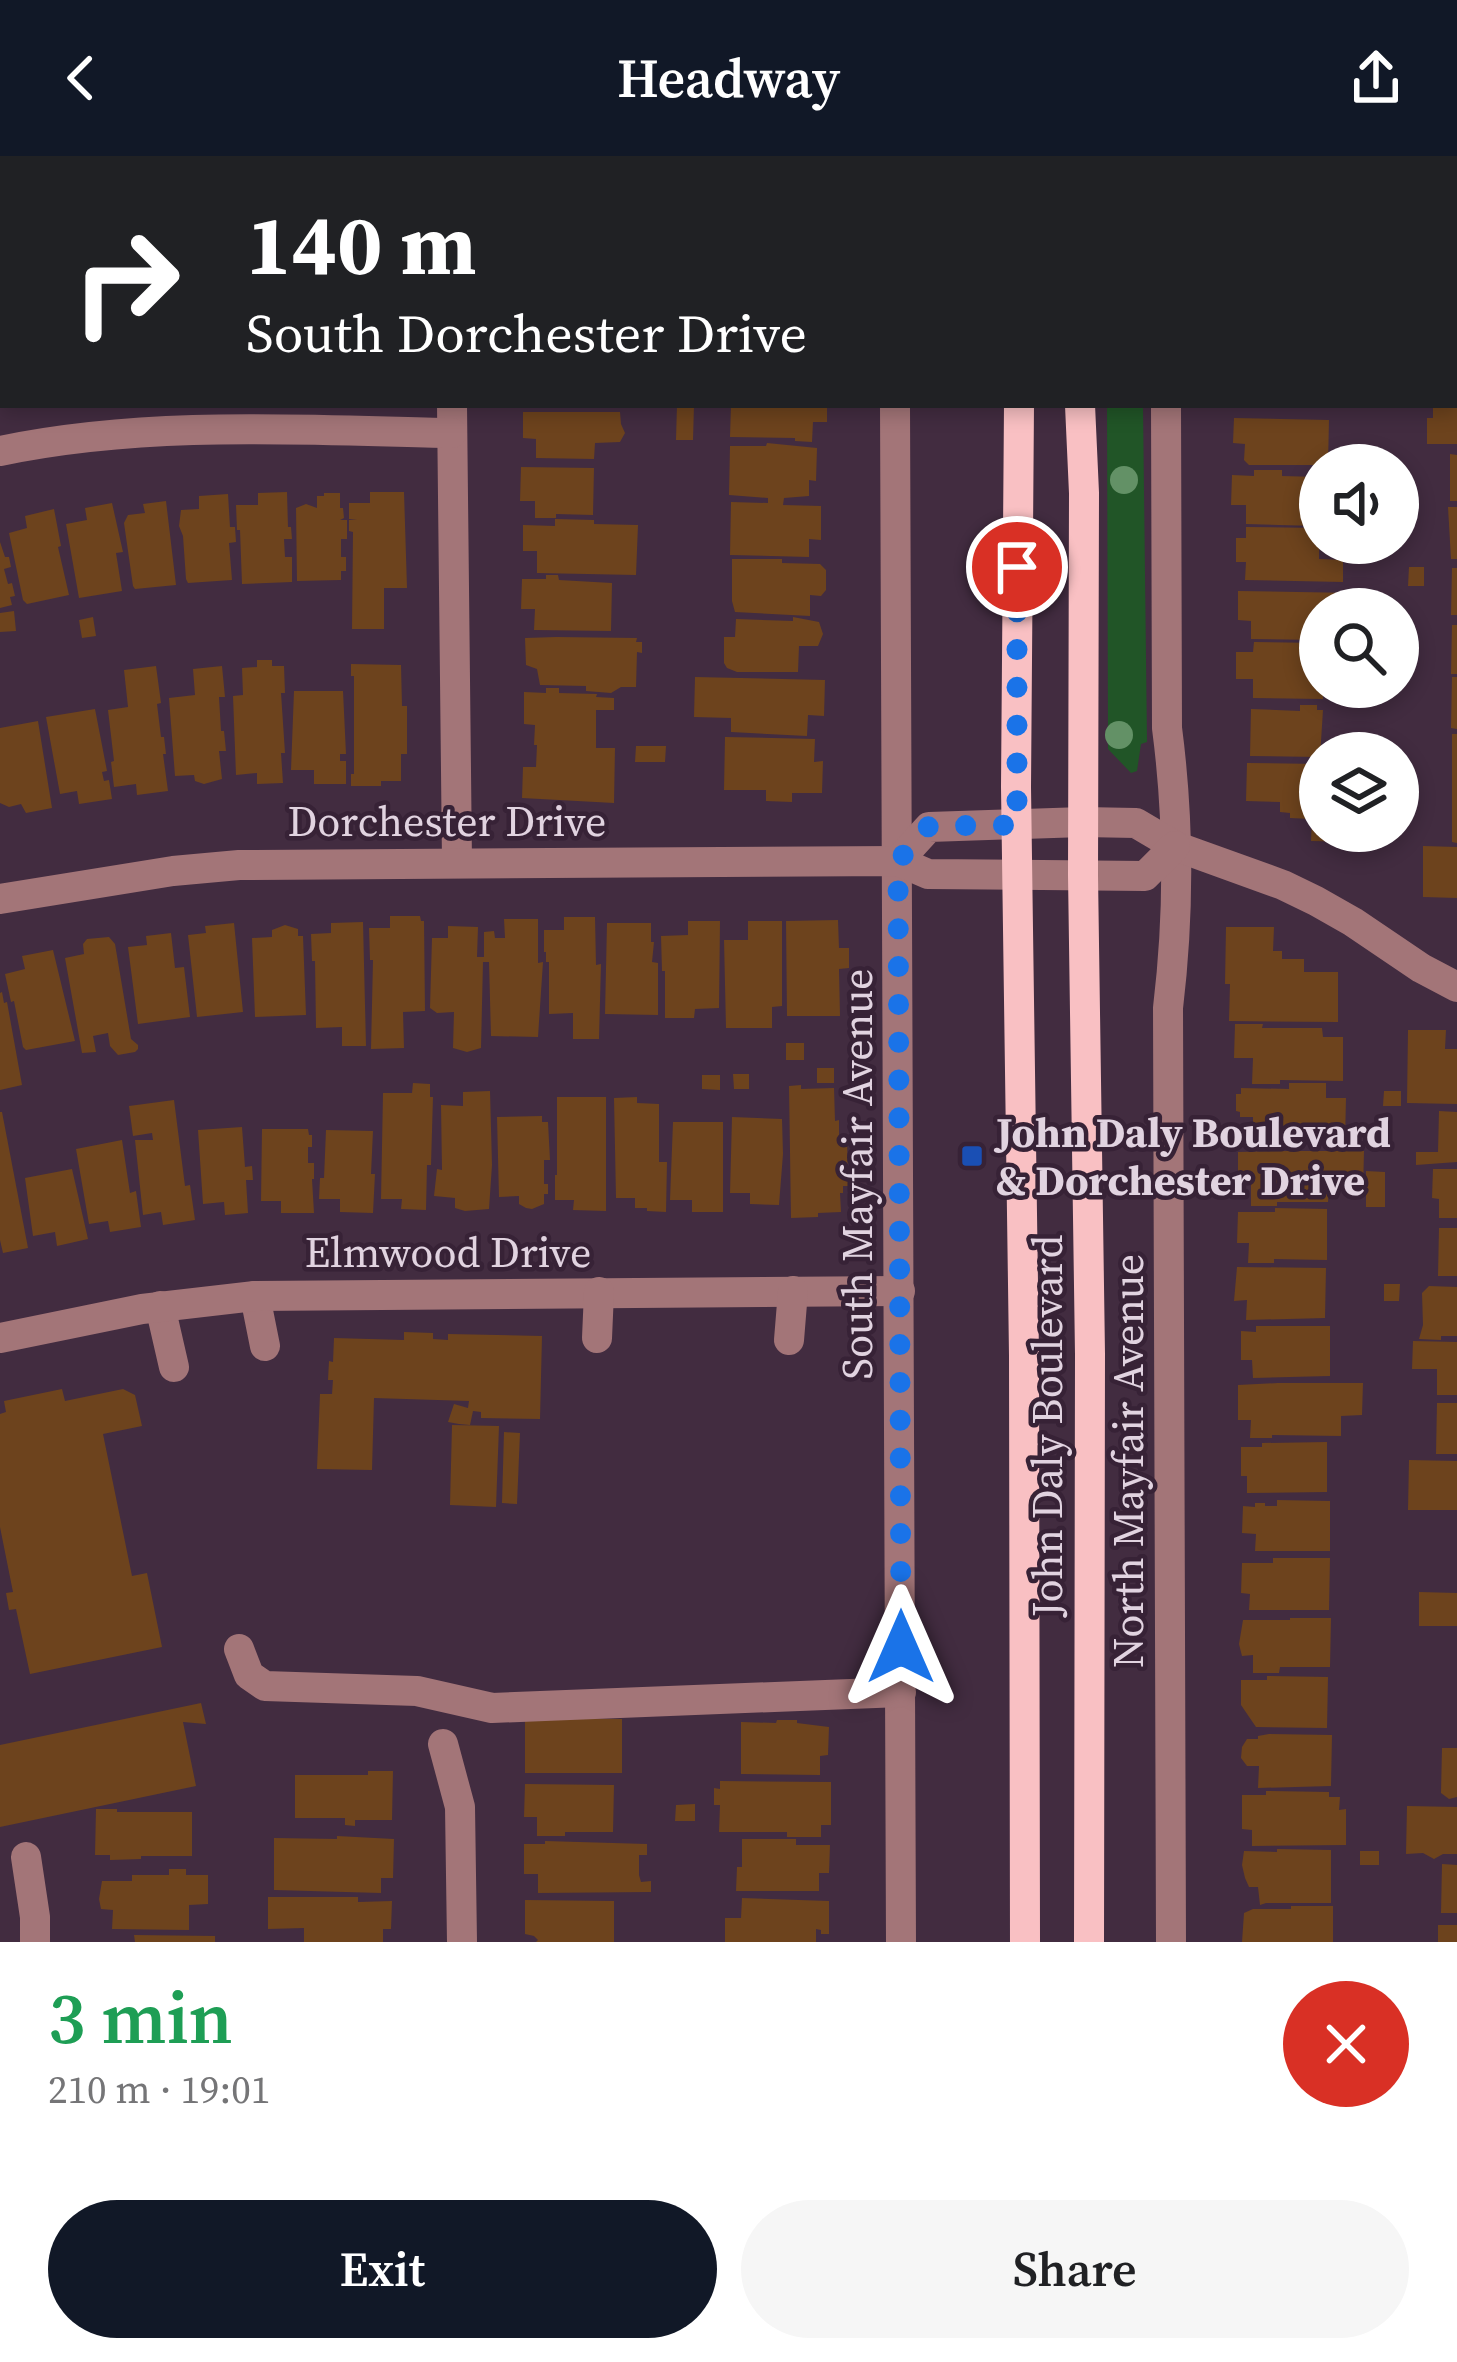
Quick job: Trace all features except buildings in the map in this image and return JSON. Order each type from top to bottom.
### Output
[{"type":"main road","name":"John Daly Boulevard","points":[[1019,408],[1017,825],[1025,1942]]},
{"type":"main road","name":"John Daly Boulevard","points":[[1080,408],[1090,1354],[1089,1942]]},
{"type":"street","name":"South Mayfair Avenue","points":[[895,408],[901,1942]]},
{"type":"street","name":"North Mayfair Avenue","points":[[1166,408],[1167,728],[1175,846],[1174,958],[1168,1008],[1171,1942]]},
{"type":"street","points":[[0,452],[93,438],[452,419],[457,862]]},
{"type":"street","points":[[898,861],[929,826],[1136,823],[1175,846],[1316,901],[1457,987]]},
{"type":"street","name":"Dorchester Drive","points":[[0,899],[238,865],[898,861],[928,874],[1145,876],[1175,846]]},
{"type":"street","points":[[789,1340],[793,1291]]},
{"type":"street","name":"Elmwood Drive","points":[[0,1338],[160,1306],[255,1296],[901,1291]]},
{"type":"street","points":[[597,1338],[598,1292]]},
{"type":"street","points":[[255,1296],[265,1346]]},
{"type":"street","points":[[160,1306],[174,1367]]},
{"type":"street","points":[[239,1649],[249,1675],[265,1686],[417,1691],[493,1708],[901,1692]]},
{"type":"street","points":[[443,1744],[460,1807],[462,1942]]},
{"type":"street","points":[[26,1857],[34,1942]]},
{"type":"green space","points":[[1107,408],[1143,408],[1147,742],[1141,744],[1137,771],[1131,773],[1108,749]]},
{"type":"place","name":"John Daly Boulevard & Dorchester Drive","points":[[972,1156]]},
{"type":"route","points":[[901,1647],[898,861],[929,826],[1017,825],[1017,567]]}]
